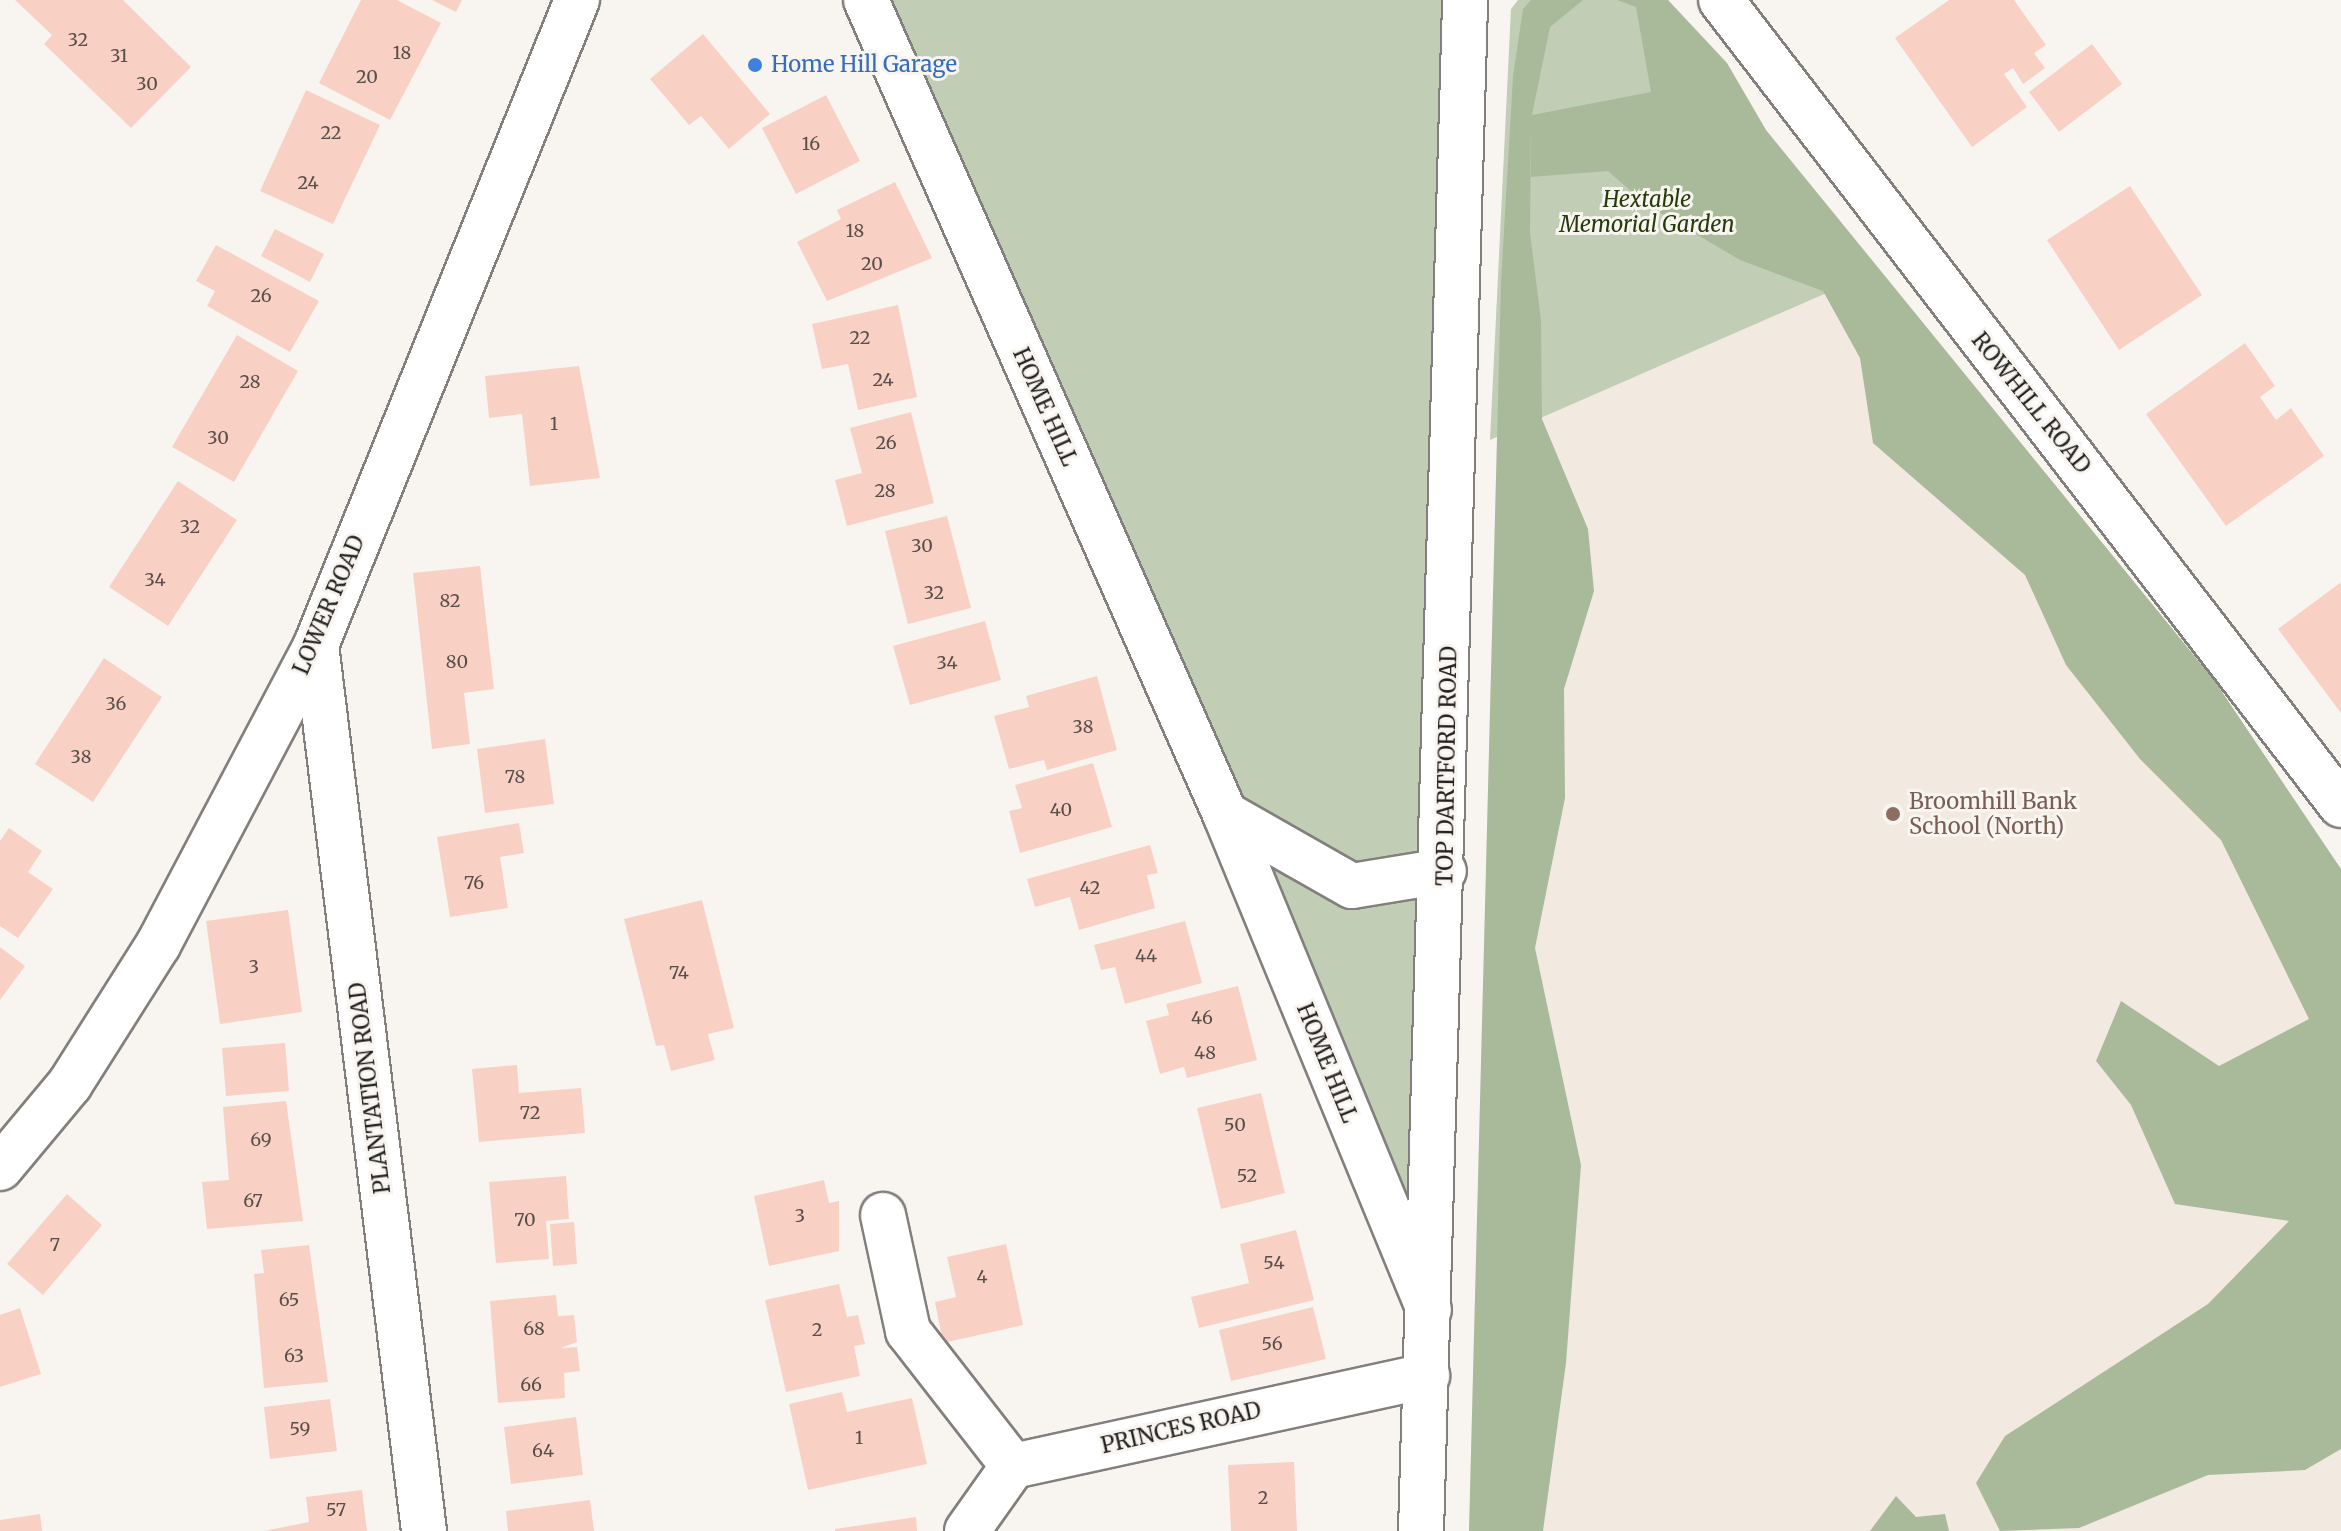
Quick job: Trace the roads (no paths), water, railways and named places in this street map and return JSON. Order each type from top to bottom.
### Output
[{"type":"street","name":"LOWER ROAD","points":[[0,1168],[70,1084],[158,945],[316,645],[577,0]]},
{"type":"street","name":"HOME HILL","points":[[866,0],[1225,814],[1430,1312]]},
{"type":"street","name":"TOP DARTFORD ROAD","points":[[1421,1531],[1444,871],[1465,0]]},
{"type":"street","name":"ROWHILL ROAD","points":[[1721,0],[2341,805]]},
{"type":"street","name":"PLANTATION ROAD","points":[[316,645],[424,1531]]},
{"type":"street","points":[[1225,814],[1352,886],[1444,871]]},
{"type":"street","points":[[883,1215],[908,1331],[1013,1466],[967,1531]]},
{"type":"street","name":"PRINCES ROAD","points":[[1013,1466],[1427,1376]]},
{"type":"place","name":"Home Hill Garage","points":[[755,65]]},
{"type":"place","name":"Broomhill Bank School (North)","points":[[1893,814]]},
{"type":"park label","name":"Hextable Memorial Garden","points":[[1647,212]]}]
